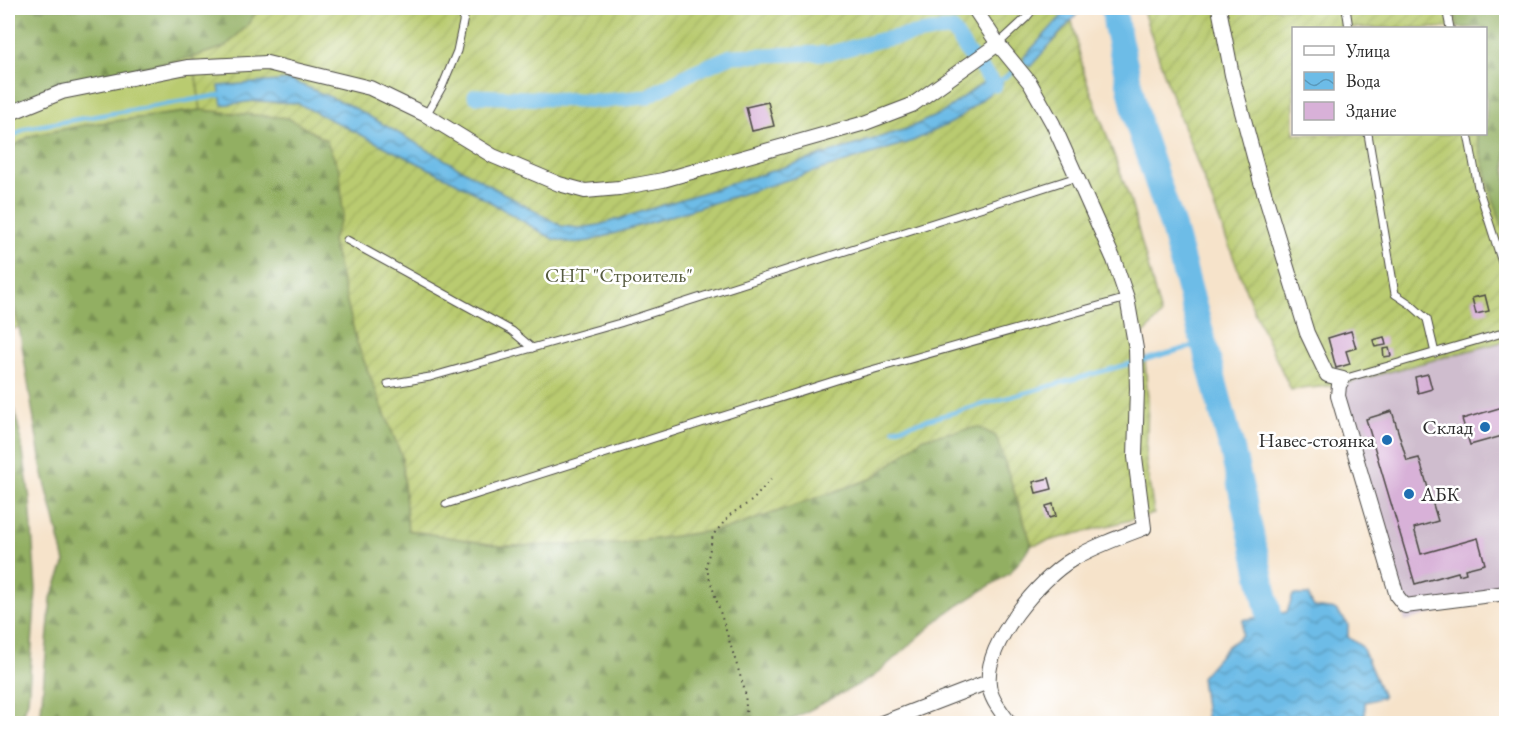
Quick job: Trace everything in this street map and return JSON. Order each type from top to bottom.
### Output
[{"type":"street","points":[[974,8],[998,44],[1030,83],[1053,124],[1114,260],[1127,298],[1136,349],[1135,458],[1144,528],[1071,560],[1033,593],[1006,628],[994,652],[988,682],[993,699],[1010,723]]},
{"type":"street","points":[[1220,8],[1232,75],[1260,179],[1307,333],[1327,375],[1343,380],[1339,385],[1338,396],[1396,596],[1405,606],[1506,593]]},
{"type":"street","points":[[8,114],[62,92],[187,67],[267,63],[370,88],[426,114],[493,156],[560,184],[585,191],[663,180],[865,123],[912,105],[998,44]]},
{"type":"street","points":[[879,723],[988,682]]},
{"type":"lane","points":[[426,114],[442,87],[457,51],[466,8]]},
{"type":"lane","points":[[998,44],[1034,8]]},
{"type":"lane","points":[[1346,8],[1350,27]]},
{"type":"lane","points":[[1446,8],[1449,27]]},
{"type":"lane","points":[[1368,135],[1395,294],[1427,320],[1435,352]]},
{"type":"lane","points":[[1468,135],[1478,187],[1506,275]]},
{"type":"lane","points":[[388,384],[430,376],[620,323],[1077,177]]},
{"type":"lane","points":[[347,240],[512,331],[532,348]]},
{"type":"lane","points":[[446,504],[843,378],[1127,298]]},
{"type":"lane","points":[[1343,380],[1506,332]]},
{"type":"path","points":[[747,723],[745,691],[706,567],[713,535],[731,514],[753,500],[772,478]]},
{"type":"shaded area","points":[[1506,341],[1506,593],[1405,621],[1339,385]]},
{"type":"green space","points":[[8,8],[259,8],[247,26],[225,47],[193,57],[62,83],[8,108]]},
{"type":"green space","name":"СНТ \"Строитель\"","points":[[259,8],[1069,8],[1084,73],[1130,199],[1161,315],[1143,335],[1148,400],[1146,460],[1154,514],[1032,545],[996,436],[978,427],[923,438],[873,478],[730,528],[620,544],[501,546],[408,530],[402,457],[357,343],[332,240],[343,215],[340,171],[326,140],[288,118],[201,110],[193,57],[225,47],[247,26]]},
{"type":"green space","points":[[1142,8],[1454,8],[1458,27],[1292,27],[1292,135],[1476,135],[1491,192],[1506,237],[1506,341],[1339,385],[1291,390],[1255,314],[1170,91]]},
{"type":"green space","points":[[1454,8],[1506,8],[1506,237],[1491,192],[1476,135],[1487,135],[1487,27],[1458,27]]},
{"type":"green space","points":[[193,57],[201,110],[85,125],[30,136],[8,150],[8,108],[62,83]]},
{"type":"green space","points":[[201,110],[288,118],[326,139],[340,171],[343,215],[332,240],[357,343],[402,457],[408,530],[501,546],[620,544],[730,528],[873,478],[923,438],[978,427],[996,436],[1032,545],[1010,573],[946,613],[873,677],[785,723],[40,723],[51,598],[65,562],[42,470],[19,327],[8,281],[8,150],[30,136],[85,125]]},
{"type":"green space","points":[[8,281],[19,327],[8,331]]},
{"type":"green space","points":[[8,380],[21,439],[30,499],[36,590],[28,701],[19,724],[8,723]]},
{"type":"water","points":[[1069,8],[1089,8],[1079,12],[1030,67],[1023,58]]},
{"type":"water","points":[[994,74],[1003,83],[953,122],[913,141],[590,241],[572,243],[553,239],[456,182],[297,103],[255,101],[222,105],[219,86],[290,80],[351,106],[561,226],[579,228],[599,225],[906,129],[942,113]]},
{"type":"water","points":[[1293,595],[1308,595],[1314,607],[1336,610],[1348,624],[1348,637],[1362,647],[1383,697],[1365,702],[1365,723],[1207,723],[1201,677],[1227,647],[1242,635],[1243,620],[1287,612]]},
{"type":"building","points":[[768,102],[774,126],[752,131],[746,107]]},
{"type":"building","points":[[1485,295],[1489,311],[1476,314],[1472,298]]},
{"type":"building","points":[[1351,331],[1356,348],[1346,351],[1350,364],[1336,368],[1328,338]]},
{"type":"building","points":[[1384,337],[1386,345],[1375,347],[1373,340]]},
{"type":"building","points":[[1389,348],[1391,356],[1384,357],[1383,349]]},
{"type":"building","points":[[1428,374],[1432,389],[1418,393],[1415,377]]},
{"type":"building","name":"Склад","points":[[1506,406],[1506,435],[1470,445],[1462,419]]},
{"type":"building","points":[[1392,411],[1407,461],[1419,458],[1438,521],[1414,528],[1421,554],[1478,538],[1485,564],[1465,569],[1466,573],[1459,575],[1458,572],[1415,584],[1366,419]]},
{"type":"building","points":[[1049,478],[1052,489],[1036,493],[1033,482]]},
{"type":"building","points":[[1053,504],[1056,516],[1049,518],[1046,506]]},
{"type":"waterway","points":[[1114,8],[1139,127],[1173,228],[1233,453],[1276,646]]},
{"type":"waterway","points":[[475,96],[603,101],[646,97],[691,73],[731,56],[830,53],[880,40],[953,30],[968,53],[995,85]]},
{"type":"waterway","points":[[997,83],[1029,60]]},
{"type":"waterway","points":[[8,140],[26,128],[226,94]]},
{"type":"waterway","points":[[894,429],[1205,343]]},
{"type":"place","name":"Склад","points":[[1485,427]]},
{"type":"place","name":"Навес-стоянка","points":[[1387,440]]},
{"type":"place","name":"АБК","points":[[1409,494]]}]
